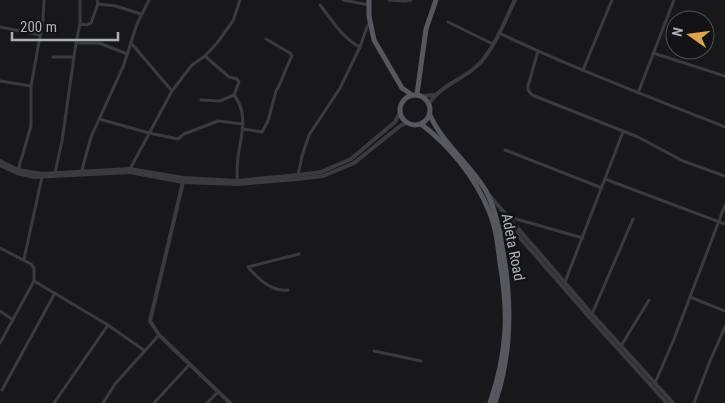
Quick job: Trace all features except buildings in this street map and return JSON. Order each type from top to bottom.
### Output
[{"type":"main road","points":[[417,95],[426,29],[436,0]]},
{"type":"main road","points":[[369,2],[370,22],[374,40],[402,88],[403,100],[400,112],[402,118],[414,125],[421,124],[430,115],[429,104],[417,95],[402,88]]},
{"type":"main road","points":[[403,100],[417,95]]},
{"type":"main road","name":"Adeta Road","points":[[430,115],[435,126],[470,168],[486,192],[493,207],[500,234],[507,274],[508,318],[503,358],[490,403]]},
{"type":"main road","name":"Adeta Road","points":[[421,124],[430,131],[472,177],[490,212],[496,234],[510,335],[505,369],[495,403]]},
{"type":"street","points":[[18,170],[31,126],[31,86],[43,20],[44,0]]},
{"type":"street","points":[[55,173],[62,141],[80,24],[80,0]]},
{"type":"street","points":[[82,170],[91,137],[127,54],[141,14],[149,0]]},
{"type":"street","points":[[130,169],[172,91],[192,65],[205,56],[218,43],[230,27],[240,0]]},
{"type":"street","points":[[343,0],[369,2]]},
{"type":"street","points":[[389,0],[405,2],[410,0]]},
{"type":"street","points":[[429,104],[435,95],[470,72],[481,62],[493,44],[515,0]]},
{"type":"street","points":[[583,70],[612,0]]},
{"type":"street","points":[[638,93],[674,0]]},
{"type":"street","points":[[80,24],[87,25],[91,23],[97,2],[141,14]]},
{"type":"street","points":[[320,5],[339,30],[353,44],[360,47]]},
{"type":"street","points":[[298,175],[309,135],[340,88],[370,22]]},
{"type":"street","points":[[448,22],[493,44]]},
{"type":"street","points":[[0,27],[40,35]]},
{"type":"street","points":[[499,33],[638,93],[725,127]]},
{"type":"street","points":[[243,130],[262,132],[268,121],[276,90],[280,88],[284,70],[292,56],[266,39]]},
{"type":"street","points":[[131,42],[172,91]]},
{"type":"street","points":[[76,43],[99,43],[127,54]]},
{"type":"street","points":[[538,51],[528,86],[529,93],[638,137],[683,160],[725,176]]},
{"type":"street","points":[[654,53],[725,76]]},
{"type":"street","points":[[200,100],[220,100],[234,95],[239,82],[237,79],[229,77],[205,56]]},
{"type":"street","points":[[53,57],[74,58]]},
{"type":"street","points":[[0,81],[31,86]]},
{"type":"street","points":[[234,95],[239,104],[243,124],[238,156],[237,181]]},
{"type":"street","points":[[417,95],[435,95]]},
{"type":"street","points":[[0,163],[18,170],[42,174],[82,170],[130,172],[183,182],[237,184],[307,176],[322,172],[351,159],[395,122],[400,112]]},
{"type":"street","points":[[99,119],[178,139],[184,134],[218,121],[243,124]]},
{"type":"street","points":[[0,163],[17,173],[42,177],[130,169],[183,178],[237,181],[298,175],[323,176],[354,163],[407,122]]},
{"type":"street","points":[[565,282],[623,132]]},
{"type":"street","points":[[505,150],[602,188]]},
{"type":"street","points":[[24,260],[42,177]]},
{"type":"street","points":[[605,179],[725,224]]},
{"type":"street","points":[[183,182],[150,317],[150,324],[159,335],[230,403]]},
{"type":"street","points":[[486,192],[620,346],[673,403]]},
{"type":"street","points":[[654,384],[674,339],[725,206]]},
{"type":"street","points":[[509,217],[583,238]]},
{"type":"street","points":[[592,314],[633,219]]},
{"type":"street","points":[[500,234],[506,225],[510,226],[596,325],[668,403]]},
{"type":"street","points":[[0,248],[24,260],[34,268],[34,281],[0,343]]},
{"type":"street","points":[[288,290],[278,290],[271,287],[248,267],[299,254]]},
{"type":"street","points":[[34,281],[108,325],[145,351]]},
{"type":"street","points":[[2,390],[55,293]]},
{"type":"street","points":[[690,297],[725,311]]},
{"type":"street","points":[[620,346],[649,300]]},
{"type":"street","points":[[0,311],[13,320]]},
{"type":"street","points":[[54,403],[108,325]]},
{"type":"street","points":[[694,403],[725,327]]},
{"type":"street","points":[[104,403],[115,384],[159,335]]},
{"type":"street","points":[[374,351],[421,361]]},
{"type":"street","points":[[154,403],[190,364]]},
{"type":"street","points":[[207,403],[218,392]]}]
